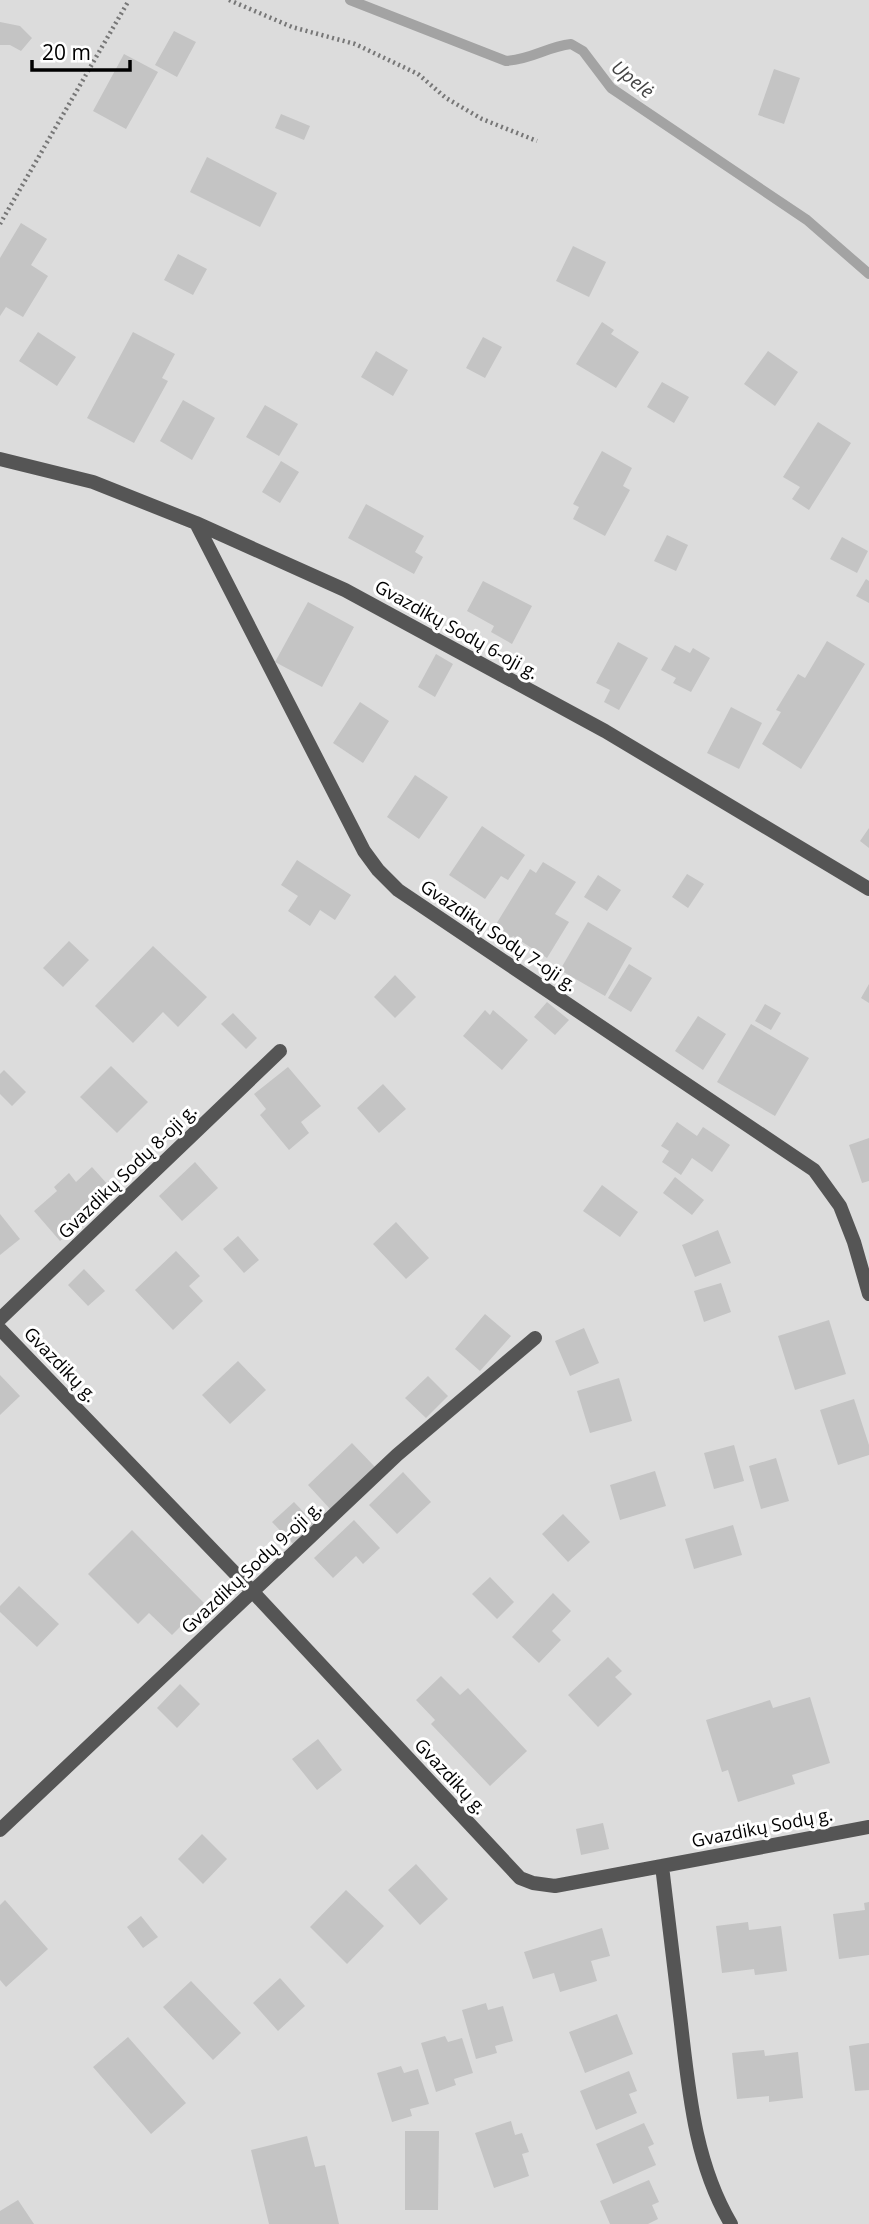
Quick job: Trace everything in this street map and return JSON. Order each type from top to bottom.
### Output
[{"type":"street","name":"Gvazdikų Sodų 6-oji g.","points":[[0,459],[93,482],[196,523],[345,590],[605,731],[869,889]]},
{"type":"street","name":"Gvazdikų Sodų 7-oji g.","points":[[196,523],[364,851],[378,870],[398,890],[814,1170],[840,1206],[855,1242],[869,1294]]},
{"type":"street","name":"Gvazdikų Sodų 8-oji g.","points":[[0,1319],[280,1051]]},
{"type":"street","name":"Gvazdikų g.","points":[[0,1329],[253,1592],[520,1878],[555,1886],[662,1866]]},
{"type":"street","name":"Gvazdikų Sodų 9-oji g.","points":[[0,1830],[397,1455],[535,1338]]},
{"type":"street","name":"Gvazdikų Sodų g.","points":[[662,1866],[869,1827]]},
{"type":"street","points":[[662,1866],[690,2102],[702,2159],[717,2202],[731,2224]]},
{"type":"path","points":[[0,224],[129,0]]},
{"type":"path","points":[[229,0],[292,27],[355,44],[418,74],[446,98],[482,120],[537,141]]},
{"type":"shaded area","points":[[0,0],[869,0],[869,2224],[0,2224]]},
{"type":"building","points":[[0,22],[20,26],[32,38],[21,51],[10,45],[0,45]]},
{"type":"building","points":[[174,31],[196,42],[177,77],[155,65]]},
{"type":"building","points":[[124,54],[158,72],[126,129],[93,111]]},
{"type":"building","points":[[774,69],[800,78],[784,124],[758,115]]},
{"type":"building","points":[[281,114],[310,126],[304,140],[275,128]]},
{"type":"building","points":[[207,157],[277,193],[260,227],[190,192]]},
{"type":"building","points":[[21,223],[47,239],[31,265],[48,276],[23,317],[6,307],[0,316],[0,258]]},
{"type":"building","points":[[573,246],[606,262],[589,297],[556,281]]},
{"type":"building","points":[[178,254],[207,269],[193,295],[164,280]]},
{"type":"building","points":[[602,322],[614,330],[611,334],[639,352],[616,388],[576,364]]},
{"type":"building","points":[[38,332],[76,357],[57,386],[19,361]]},
{"type":"building","points":[[133,332],[175,354],[162,378],[168,381],[134,443],[87,418]]},
{"type":"building","points":[[483,337],[502,347],[485,378],[466,368]]},
{"type":"building","points":[[376,351],[408,370],[393,396],[361,377]]},
{"type":"building","points":[[768,351],[798,372],[775,406],[744,384]]},
{"type":"building","points":[[662,382],[689,397],[674,423],[647,407]]},
{"type":"building","points":[[183,400],[215,418],[192,460],[160,441]]},
{"type":"building","points":[[265,405],[298,424],[279,456],[246,437]]},
{"type":"building","points":[[818,422],[851,443],[809,510],[792,499],[800,487],[783,477]]},
{"type":"building","points":[[602,451],[632,468],[623,486],[630,490],[605,536],[573,519],[579,507],[573,504]]},
{"type":"building","points":[[281,461],[299,472],[280,503],[262,492]]},
{"type":"building","points":[[366,504],[424,536],[415,552],[423,557],[414,574],[348,538]]},
{"type":"building","points":[[667,535],[688,545],[676,571],[654,561]]},
{"type":"building","points":[[842,537],[868,551],[857,573],[830,559]]},
{"type":"building","points":[[866,579],[869,581],[869,603],[856,596]]},
{"type":"building","points":[[483,581],[532,606],[512,644],[491,632],[494,626],[467,611]]},
{"type":"building","points":[[308,602],[354,627],[322,687],[275,662]]},
{"type":"building","points":[[827,641],[865,664],[801,769],[762,744],[781,712],[776,710],[798,674],[805,678]]},
{"type":"building","points":[[618,642],[648,658],[619,710],[604,702],[610,690],[596,683]]},
{"type":"building","points":[[675,645],[690,653],[693,648],[710,658],[691,692],[673,683],[676,678],[661,670]]},
{"type":"building","points":[[436,654],[453,664],[435,697],[418,687]]},
{"type":"building","points":[[360,702],[389,721],[363,763],[333,743]]},
{"type":"building","points":[[731,707],[762,723],[739,769],[707,753]]},
{"type":"building","points":[[415,775],[448,797],[419,839],[387,817]]},
{"type":"building","points":[[482,826],[525,855],[508,880],[501,876],[485,899],[449,875]]},
{"type":"building","points":[[869,828],[869,848],[860,841]]},
{"type":"building","points":[[297,860],[351,895],[335,920],[320,910],[310,926],[288,911],[298,896],[281,885]]},
{"type":"building","points":[[543,862],[576,882],[555,914],[569,922],[547,958],[513,936],[507,945],[490,934],[530,869],[536,873]]},
{"type":"building","points":[[687,874],[704,884],[688,908],[672,897]]},
{"type":"building","points":[[598,875],[621,890],[607,911],[584,897]]},
{"type":"building","points":[[588,922],[632,948],[605,996],[560,970]]},
{"type":"building","points":[[69,941],[89,960],[63,987],[43,968]]},
{"type":"building","points":[[153,946],[207,997],[178,1027],[163,1012],[133,1043],[95,1006]]},
{"type":"building","points":[[629,964],[652,978],[631,1012],[608,998]]},
{"type":"building","points":[[395,975],[416,997],[395,1018],[374,997]]},
{"type":"building","points":[[869,984],[869,1003],[861,998]]},
{"type":"building","points":[[547,1002],[569,1020],[555,1035],[534,1017]]},
{"type":"building","points":[[765,1004],[781,1013],[771,1030],[755,1021]]},
{"type":"building","points":[[485,1010],[490,1015],[493,1010],[528,1040],[502,1070],[463,1036]]},
{"type":"building","points":[[233,1013],[257,1038],[246,1049],[221,1024]]},
{"type":"building","points":[[698,1016],[726,1034],[703,1070],[675,1051]]},
{"type":"building","points":[[751,1024],[809,1058],[775,1116],[717,1082]]},
{"type":"building","points":[[111,1066],[148,1102],[117,1133],[80,1097]]},
{"type":"building","points":[[288,1067],[321,1106],[301,1122],[309,1133],[289,1150],[260,1115],[266,1109],[254,1094]]},
{"type":"building","points":[[4,1070],[26,1092],[12,1106],[0,1094],[0,1074]]},
{"type":"building","points":[[383,1084],[406,1109],[379,1133],[357,1108]]},
{"type":"building","points":[[677,1122],[697,1136],[703,1127],[730,1145],[712,1172],[692,1158],[681,1175],[662,1162],[669,1151],[661,1146]]},
{"type":"building","points":[[869,1138],[869,1181],[862,1183],[849,1145]]},
{"type":"building","points":[[195,1162],[218,1188],[182,1221],[159,1196]]},
{"type":"building","points":[[92,1167],[109,1186],[95,1198],[100,1205],[60,1241],[34,1211],[57,1191],[54,1187],[69,1173],[76,1182]]},
{"type":"building","points":[[675,1177],[704,1200],[692,1215],[663,1193]]},
{"type":"building","points":[[602,1185],[638,1212],[620,1237],[583,1211]]},
{"type":"building","points":[[0,1214],[20,1239],[0,1255]]},
{"type":"building","points":[[396,1222],[429,1258],[406,1279],[373,1244]]},
{"type":"building","points":[[718,1230],[731,1263],[695,1277],[682,1245]]},
{"type":"building","points":[[238,1236],[259,1260],[244,1273],[223,1249]]},
{"type":"building","points":[[176,1251],[200,1276],[189,1286],[203,1301],[173,1330],[135,1290]]},
{"type":"building","points":[[84,1269],[105,1291],[88,1306],[68,1285]]},
{"type":"building","points":[[721,1283],[731,1312],[704,1322],[694,1291]]},
{"type":"building","points":[[485,1314],[511,1336],[480,1371],[455,1349]]},
{"type":"building","points":[[829,1320],[846,1374],[795,1390],[778,1336]]},
{"type":"building","points":[[584,1328],[599,1363],[570,1376],[555,1341]]},
{"type":"building","points":[[238,1361],[266,1390],[230,1424],[202,1395]]},
{"type":"building","points":[[0,1375],[20,1396],[0,1415]]},
{"type":"building","points":[[428,1376],[448,1396],[426,1418],[405,1398]]},
{"type":"building","points":[[619,1378],[632,1421],[590,1433],[577,1391]]},
{"type":"building","points":[[854,1399],[869,1445],[869,1455],[838,1465],[820,1410]]},
{"type":"building","points":[[352,1443],[375,1467],[331,1510],[308,1485]]},
{"type":"building","points":[[734,1445],[744,1481],[714,1489],[704,1453]]},
{"type":"building","points":[[776,1458],[789,1501],[761,1509],[749,1466]]},
{"type":"building","points":[[655,1471],[666,1506],[620,1520],[610,1485]]},
{"type":"building","points":[[403,1472],[431,1502],[397,1534],[369,1505]]},
{"type":"building","points":[[294,1502],[316,1525],[294,1545],[272,1522]]},
{"type":"building","points":[[563,1514],[590,1542],[568,1562],[542,1534]]},
{"type":"building","points":[[354,1520],[380,1548],[363,1564],[356,1556],[333,1578],[314,1558]]},
{"type":"building","points":[[733,1525],[742,1555],[694,1569],[685,1539]]},
{"type":"building","points":[[132,1530],[204,1603],[172,1635],[149,1613],[138,1624],[88,1574]]},
{"type":"building","points":[[490,1577],[514,1602],[497,1619],[472,1594]]},
{"type":"building","points":[[19,1586],[59,1624],[37,1647],[0,1612],[0,1606]]},
{"type":"building","points":[[553,1593],[571,1611],[552,1631],[561,1640],[539,1663],[512,1637]]},
{"type":"building","points":[[608,1657],[622,1671],[615,1677],[632,1694],[598,1727],[568,1695]]},
{"type":"building","points":[[441,1676],[460,1695],[468,1688],[527,1751],[490,1786],[431,1724],[435,1720],[416,1700]]},
{"type":"building","points":[[180,1684],[200,1704],[177,1728],[157,1708]]},
{"type":"building","points":[[810,1697],[830,1763],[792,1775],[795,1784],[738,1802],[728,1770],[722,1772],[706,1720],[770,1700],[773,1708]]},
{"type":"building","points":[[318,1739],[342,1770],[317,1790],[292,1759]]},
{"type":"building","points":[[603,1823],[609,1849],[581,1855],[576,1829]]},
{"type":"building","points":[[202,1834],[227,1859],[203,1884],[178,1859]]},
{"type":"building","points":[[416,1864],[448,1899],[420,1925],[388,1890]]},
{"type":"building","points":[[346,1890],[384,1926],[347,1964],[310,1927]]},
{"type":"building","points":[[5,1900],[48,1949],[6,1987],[0,1980],[0,1905]]},
{"type":"building","points":[[869,1902],[869,1955],[839,1959],[833,1914],[865,1910],[864,1903]]},
{"type":"building","points":[[141,1916],[158,1937],[143,1948],[127,1927]]},
{"type":"building","points":[[748,1922],[749,1930],[781,1926],[787,1971],[755,1975],[754,1969],[722,1973],[716,1926]]},
{"type":"building","points":[[602,1928],[610,1956],[591,1961],[597,1981],[560,1992],[554,1973],[533,1979],[524,1952]]},
{"type":"building","points":[[280,1978],[305,2006],[278,2031],[253,2003]]},
{"type":"building","points":[[191,1981],[241,2033],[213,2060],[163,2007]]},
{"type":"building","points":[[486,2003],[488,2010],[503,2006],[513,2041],[495,2046],[497,2053],[476,2059],[462,2010]]},
{"type":"building","points":[[617,2014],[633,2054],[585,2073],[569,2032]]},
{"type":"building","points":[[445,2036],[448,2042],[462,2038],[473,2073],[454,2079],[456,2085],[436,2092],[421,2043]]},
{"type":"building","points":[[128,2037],[186,2103],[151,2134],[93,2067]]},
{"type":"building","points":[[869,2043],[869,2090],[855,2091],[849,2046]]},
{"type":"building","points":[[764,2050],[765,2056],[798,2052],[803,2098],[769,2102],[769,2096],[737,2099],[732,2053]]},
{"type":"building","points":[[401,2066],[404,2073],[418,2069],[429,2104],[410,2109],[412,2116],[392,2122],[377,2073]]},
{"type":"building","points":[[629,2071],[637,2091],[629,2094],[637,2113],[596,2130],[580,2091]]},
{"type":"building","points":[[511,2121],[515,2135],[522,2133],[529,2152],[522,2154],[529,2176],[494,2188],[475,2133]]},
{"type":"building","points":[[644,2123],[654,2144],[648,2147],[656,2165],[613,2184],[596,2144]]},
{"type":"building","points":[[405,2131],[439,2131],[438,2210],[405,2210]]},
{"type":"building","points":[[307,2136],[315,2167],[325,2165],[339,2224],[269,2224],[251,2150]]},
{"type":"building","points":[[649,2180],[659,2202],[652,2205],[658,2219],[648,2224],[610,2224],[600,2201]]},
{"type":"building","points":[[18,2200],[34,2224],[0,2224],[0,2211]]},
{"type":"waterway","name":"Upelė","points":[[350,0],[506,61],[571,44],[583,51],[611,88],[807,220],[869,274]]}]
